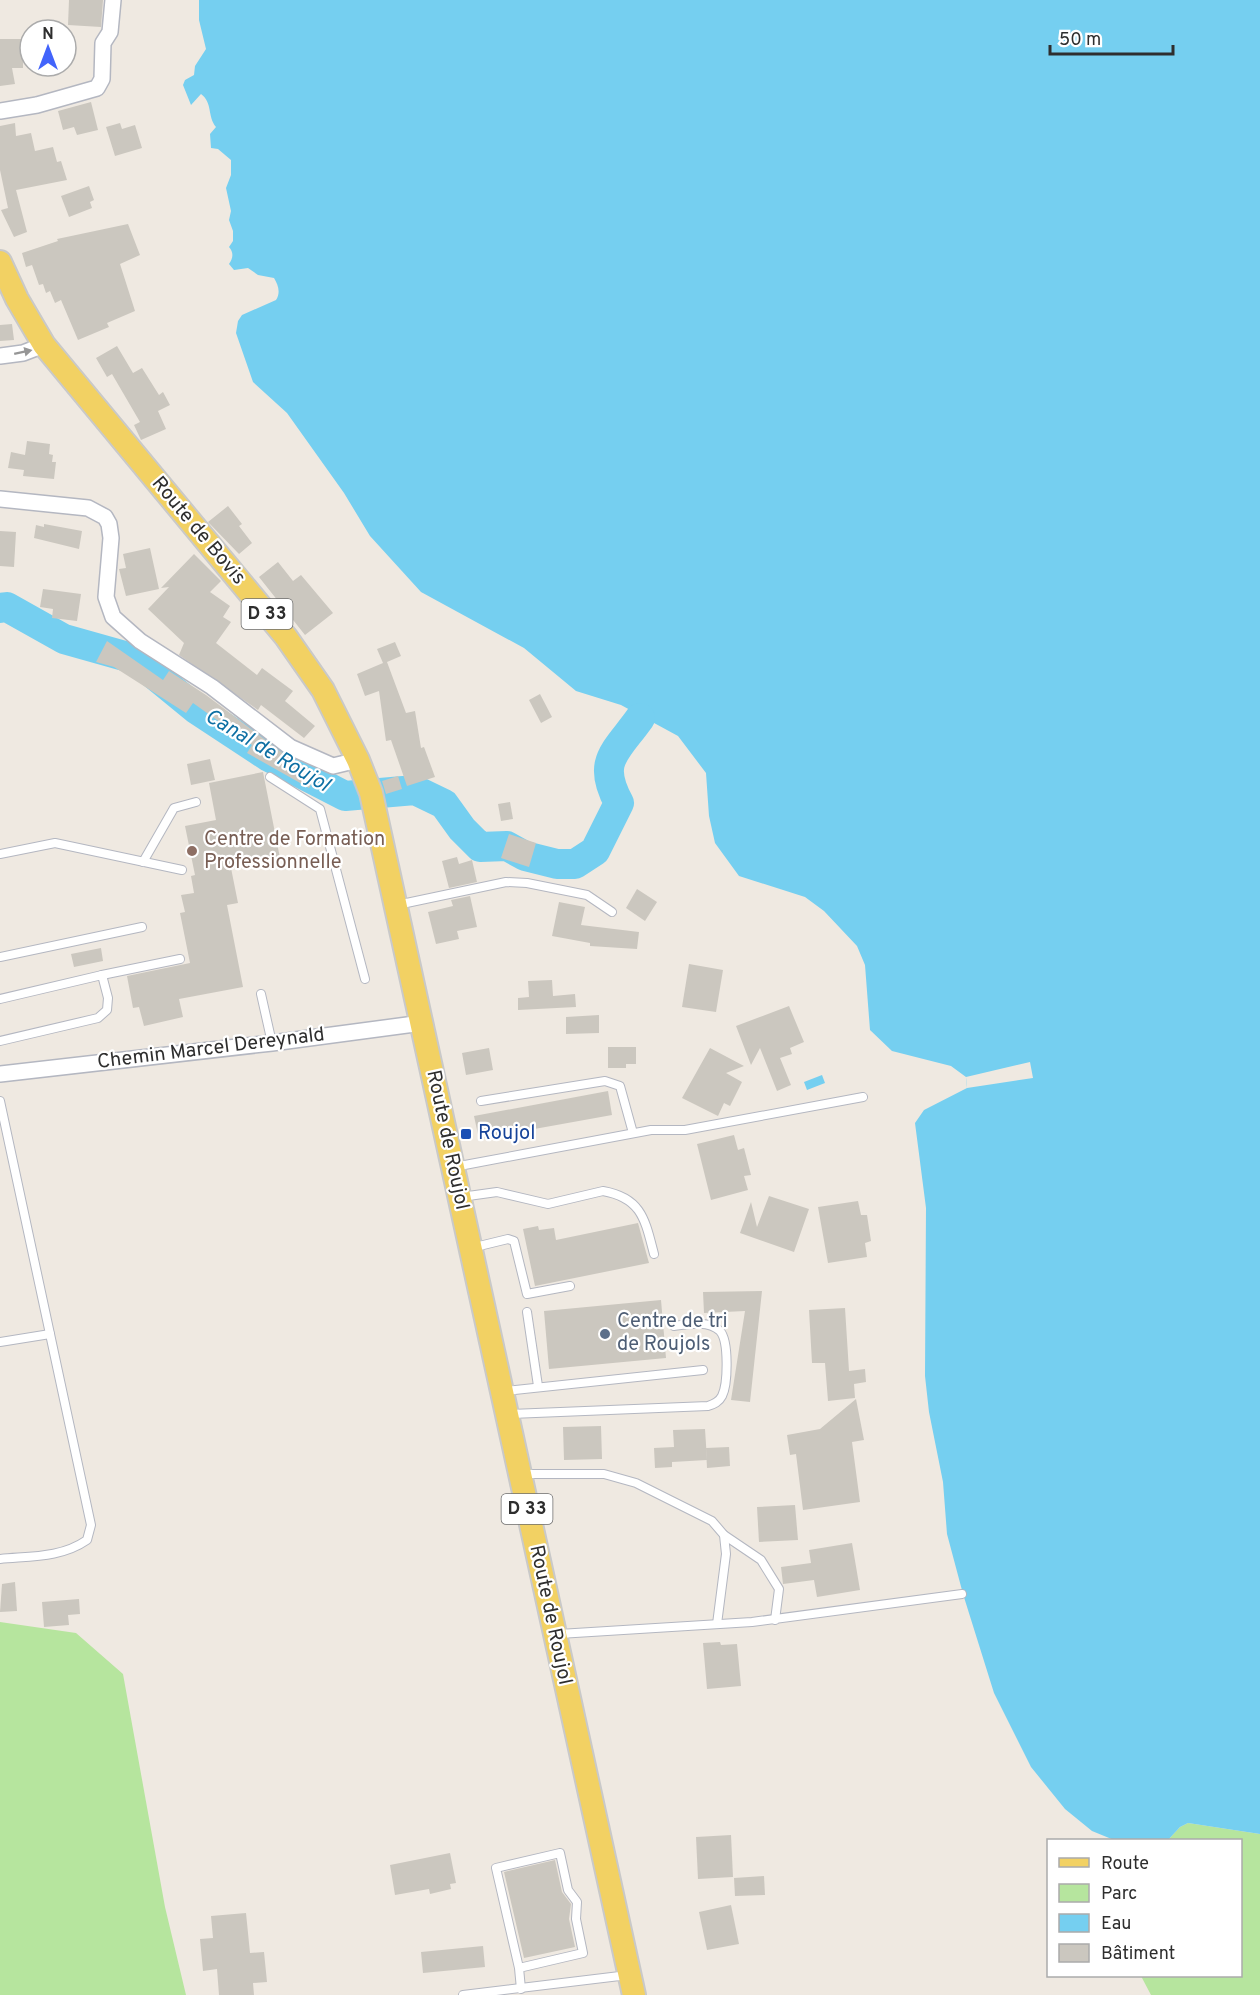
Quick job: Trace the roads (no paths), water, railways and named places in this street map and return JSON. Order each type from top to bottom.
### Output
[{"type":"main road","name":"Route de Bovis","points":[[0,262],[17,299],[44,345],[286,637],[323,690],[358,760],[371,793],[422,1023]]},
{"type":"main road","name":"Route de Roujol","points":[[422,1023],[632,1985]]},
{"type":"street","points":[[0,111],[37,105],[97,88],[102,79],[103,43],[110,32],[112,0]]},
{"type":"street","points":[[0,356],[23,353],[44,345]]},
{"type":"street","points":[[0,499],[88,508],[105,517],[110,524],[111,538],[106,597],[113,617],[140,641],[212,687],[290,747],[333,766],[358,760]]},
{"type":"street","name":"Chemin Marcel Dereynald","points":[[0,1074],[272,1043],[422,1023]]},
{"type":"lane","points":[[270,777],[320,809],[365,979]]},
{"type":"lane","points":[[143,862],[174,808],[196,802]]},
{"type":"lane","points":[[0,854],[55,843],[182,870]]},
{"type":"lane","points":[[396,905],[506,882],[516,882],[587,896],[612,912]]},
{"type":"lane","points":[[0,957],[142,927]]},
{"type":"lane","points":[[0,999],[180,959]]},
{"type":"lane","points":[[0,1041],[98,1018],[107,1010],[108,998],[102,975]]},
{"type":"lane","points":[[261,994],[272,1043]]},
{"type":"lane","points":[[481,1101],[605,1081],[620,1086],[633,1133]]},
{"type":"lane","points":[[453,1168],[633,1133],[651,1130],[685,1130],[863,1097]]},
{"type":"lane","points":[[0,1101],[91,1525],[87,1540],[76,1548],[57,1554],[0,1559]]},
{"type":"lane","points":[[459,1198],[496,1192],[548,1204],[603,1191],[610,1192],[630,1201],[641,1211],[654,1254]]},
{"type":"lane","points":[[470,1248],[508,1239],[514,1241],[527,1294],[570,1286]]},
{"type":"lane","points":[[527,1312],[538,1386]]},
{"type":"lane","points":[[506,1414],[708,1406],[716,1403],[723,1395],[726,1378],[725,1340],[719,1330],[710,1325],[674,1326]]},
{"type":"lane","points":[[0,1342],[50,1334]]},
{"type":"lane","points":[[501,1391],[703,1370]]},
{"type":"lane","points":[[519,1475],[604,1474],[636,1483],[712,1521],[723,1535],[761,1560],[779,1589],[775,1620]]},
{"type":"lane","points":[[717,1624],[726,1554],[723,1535]]},
{"type":"lane","points":[[554,1634],[775,1620],[962,1594]]},
{"type":"lane","points":[[519,1968],[583,1953],[576,1919],[577,1902],[568,1890],[560,1853],[496,1868],[519,1968],[521,1989]]},
{"type":"lane","points":[[463,1995],[504,1993],[521,1989],[632,1985]]},
{"type":"water","points":[[199,0],[1260,0],[1260,1834],[1188,1823],[1180,1827],[1169,1839],[1112,1839],[1092,1831],[1065,1809],[1031,1767],[994,1693],[963,1594],[947,1534],[943,1482],[929,1412],[925,1376],[926,1208],[915,1123],[924,1110],[967,1088],[966,1077],[951,1066],[892,1051],[870,1030],[865,965],[857,946],[824,911],[805,897],[739,876],[715,843],[709,816],[706,773],[678,736],[621,705],[576,691],[524,648],[421,592],[370,536],[344,493],[287,413],[253,382],[236,333],[238,321],[242,315],[276,300],[278,289],[274,278],[258,275],[248,268],[234,270],[229,264],[232,251],[229,247],[233,241],[233,231],[229,220],[231,211],[226,188],[231,175],[231,160],[218,149],[211,148],[210,134],[216,127],[207,101],[201,94],[191,105],[183,85],[185,80],[194,75],[195,66],[206,49],[199,20]]},
{"type":"water","points":[[822,1075],[825,1083],[807,1090],[804,1082]]},
{"type":"waterway","name":"Canal de Roujol","points":[[0,608],[7,607],[64,639],[135,659],[196,709],[269,757],[345,796],[415,790],[444,804],[462,829],[480,847],[507,846],[525,856],[557,864],[575,864],[595,851],[619,803],[609,777],[612,758],[640,718]]},
{"type":"place","name":"Centre de Formation Professionnelle","points":[[192,851]]},
{"type":"place","name":"Roujol","points":[[466,1134]]},
{"type":"place","name":"Centre de tri de Roujols","points":[[605,1334]]}]
